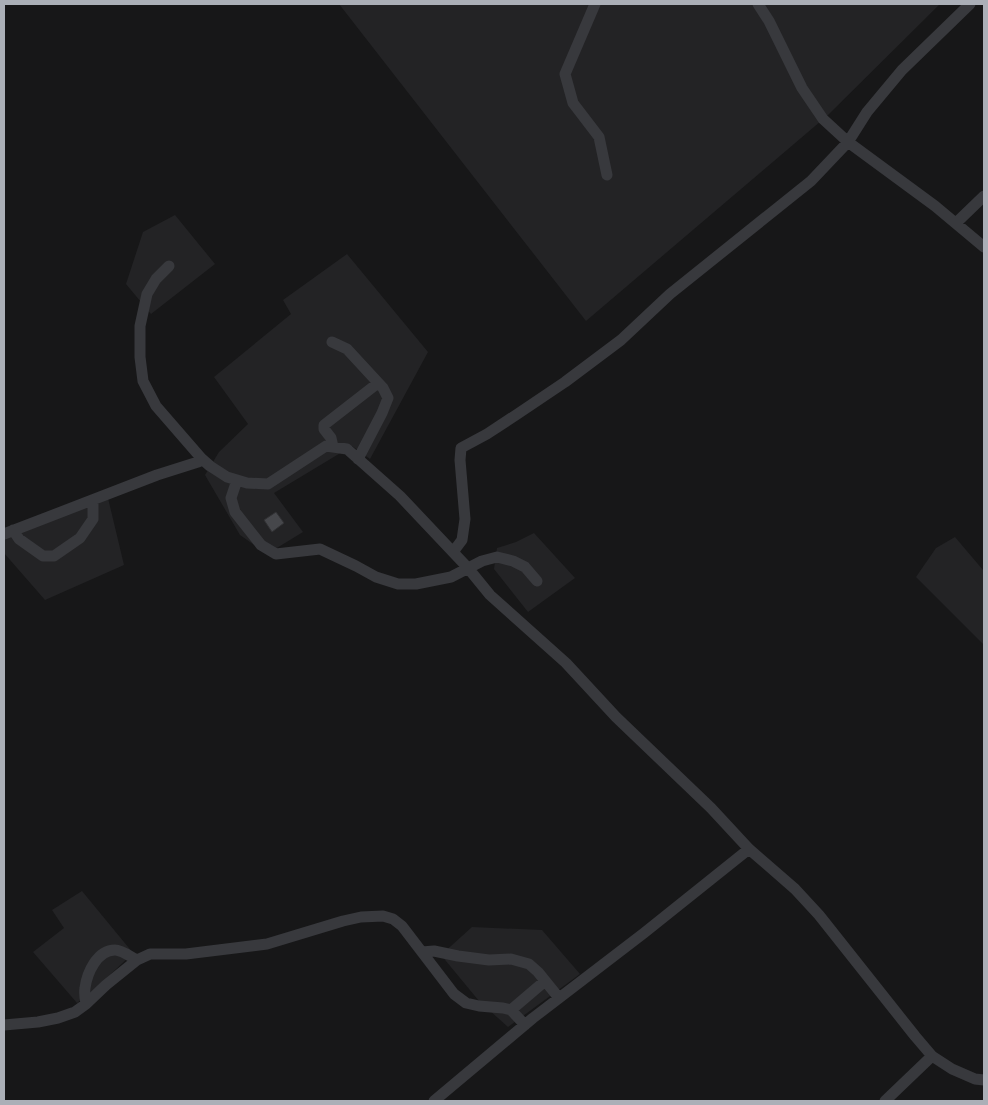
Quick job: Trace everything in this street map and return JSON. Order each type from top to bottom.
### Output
[{"type":"lane","points":[[595,4],[565,74],[574,103],[599,137],[607,175]]},
{"type":"lane","points":[[758,4],[773,29],[802,88],[823,119],[848,142],[934,206],[984,247]]},
{"type":"lane","points":[[453,552],[462,540],[465,519],[460,460],[461,448],[487,434],[565,382],[621,340],[670,294],[811,180],[848,142],[867,112],[902,70],[970,4]]},
{"type":"lane","points":[[956,223],[984,196]]},
{"type":"lane","points":[[169,266],[156,279],[147,294],[140,326],[140,356],[143,381],[156,406],[202,459],[227,478],[247,483],[268,484],[326,446],[347,449],[400,496],[468,568],[490,595],[566,664],[616,717],[711,808],[749,849],[795,890],[819,915],[932,1056],[952,1069],[975,1079],[984,1080]]},
{"type":"lane","points":[[332,342],[347,349],[383,388],[388,398],[358,459]]},
{"type":"lane","points":[[333,447],[331,438],[324,430],[324,425],[378,383]]},
{"type":"lane","points":[[8,532],[202,459]]},
{"type":"lane","points":[[237,480],[231,498],[236,512],[261,545],[276,554],[320,549],[376,578],[398,584],[416,584],[451,577],[482,561],[497,558],[513,561],[525,567],[537,580]]},
{"type":"lane","points":[[8,532],[43,556],[54,556],[80,538],[93,519],[93,500]]},
{"type":"lane","points":[[434,1101],[525,1024],[644,934],[749,849]]},
{"type":"lane","points":[[4,1025],[38,1022],[75,1012],[137,960],[150,954],[195,953],[267,944],[343,921],[361,917],[382,916],[402,926],[454,994],[466,1003],[511,1010],[525,1024]]},
{"type":"lane","points":[[86,1004],[84,990],[86,980],[90,968],[97,959],[108,951],[117,950],[137,960]]},
{"type":"lane","points":[[422,952],[434,951],[489,960],[511,959],[529,964],[559,998]]},
{"type":"lane","points":[[511,1010],[545,981]]},
{"type":"lane","points":[[885,1101],[932,1056]]},
{"type":"shaded area","points":[[339,4],[940,4],[828,115],[586,321]]},
{"type":"shaded area","points":[[175,215],[215,264],[151,314],[126,284],[143,232]]},
{"type":"shaded area","points":[[347,254],[428,352],[370,459],[352,446],[274,493],[303,532],[267,554],[240,535],[205,475],[219,452],[248,424],[214,377],[291,314],[283,300]]},
{"type":"shaded area","points":[[108,498],[124,565],[45,600],[4,553],[4,537]]},
{"type":"shaded area","points":[[534,533],[575,578],[528,612],[494,569],[497,548],[516,542]]},
{"type":"shaded area","points":[[955,537],[984,570],[984,645],[916,577],[936,548]]},
{"type":"shaded area","points":[[82,891],[133,953],[95,989],[77,1003],[33,952],[64,928],[52,910]]},
{"type":"shaded area","points":[[472,927],[542,930],[580,974],[508,1027],[479,1001],[441,955]]},
{"type":"building","points":[[276,512],[284,523],[272,532],[264,520]]}]
